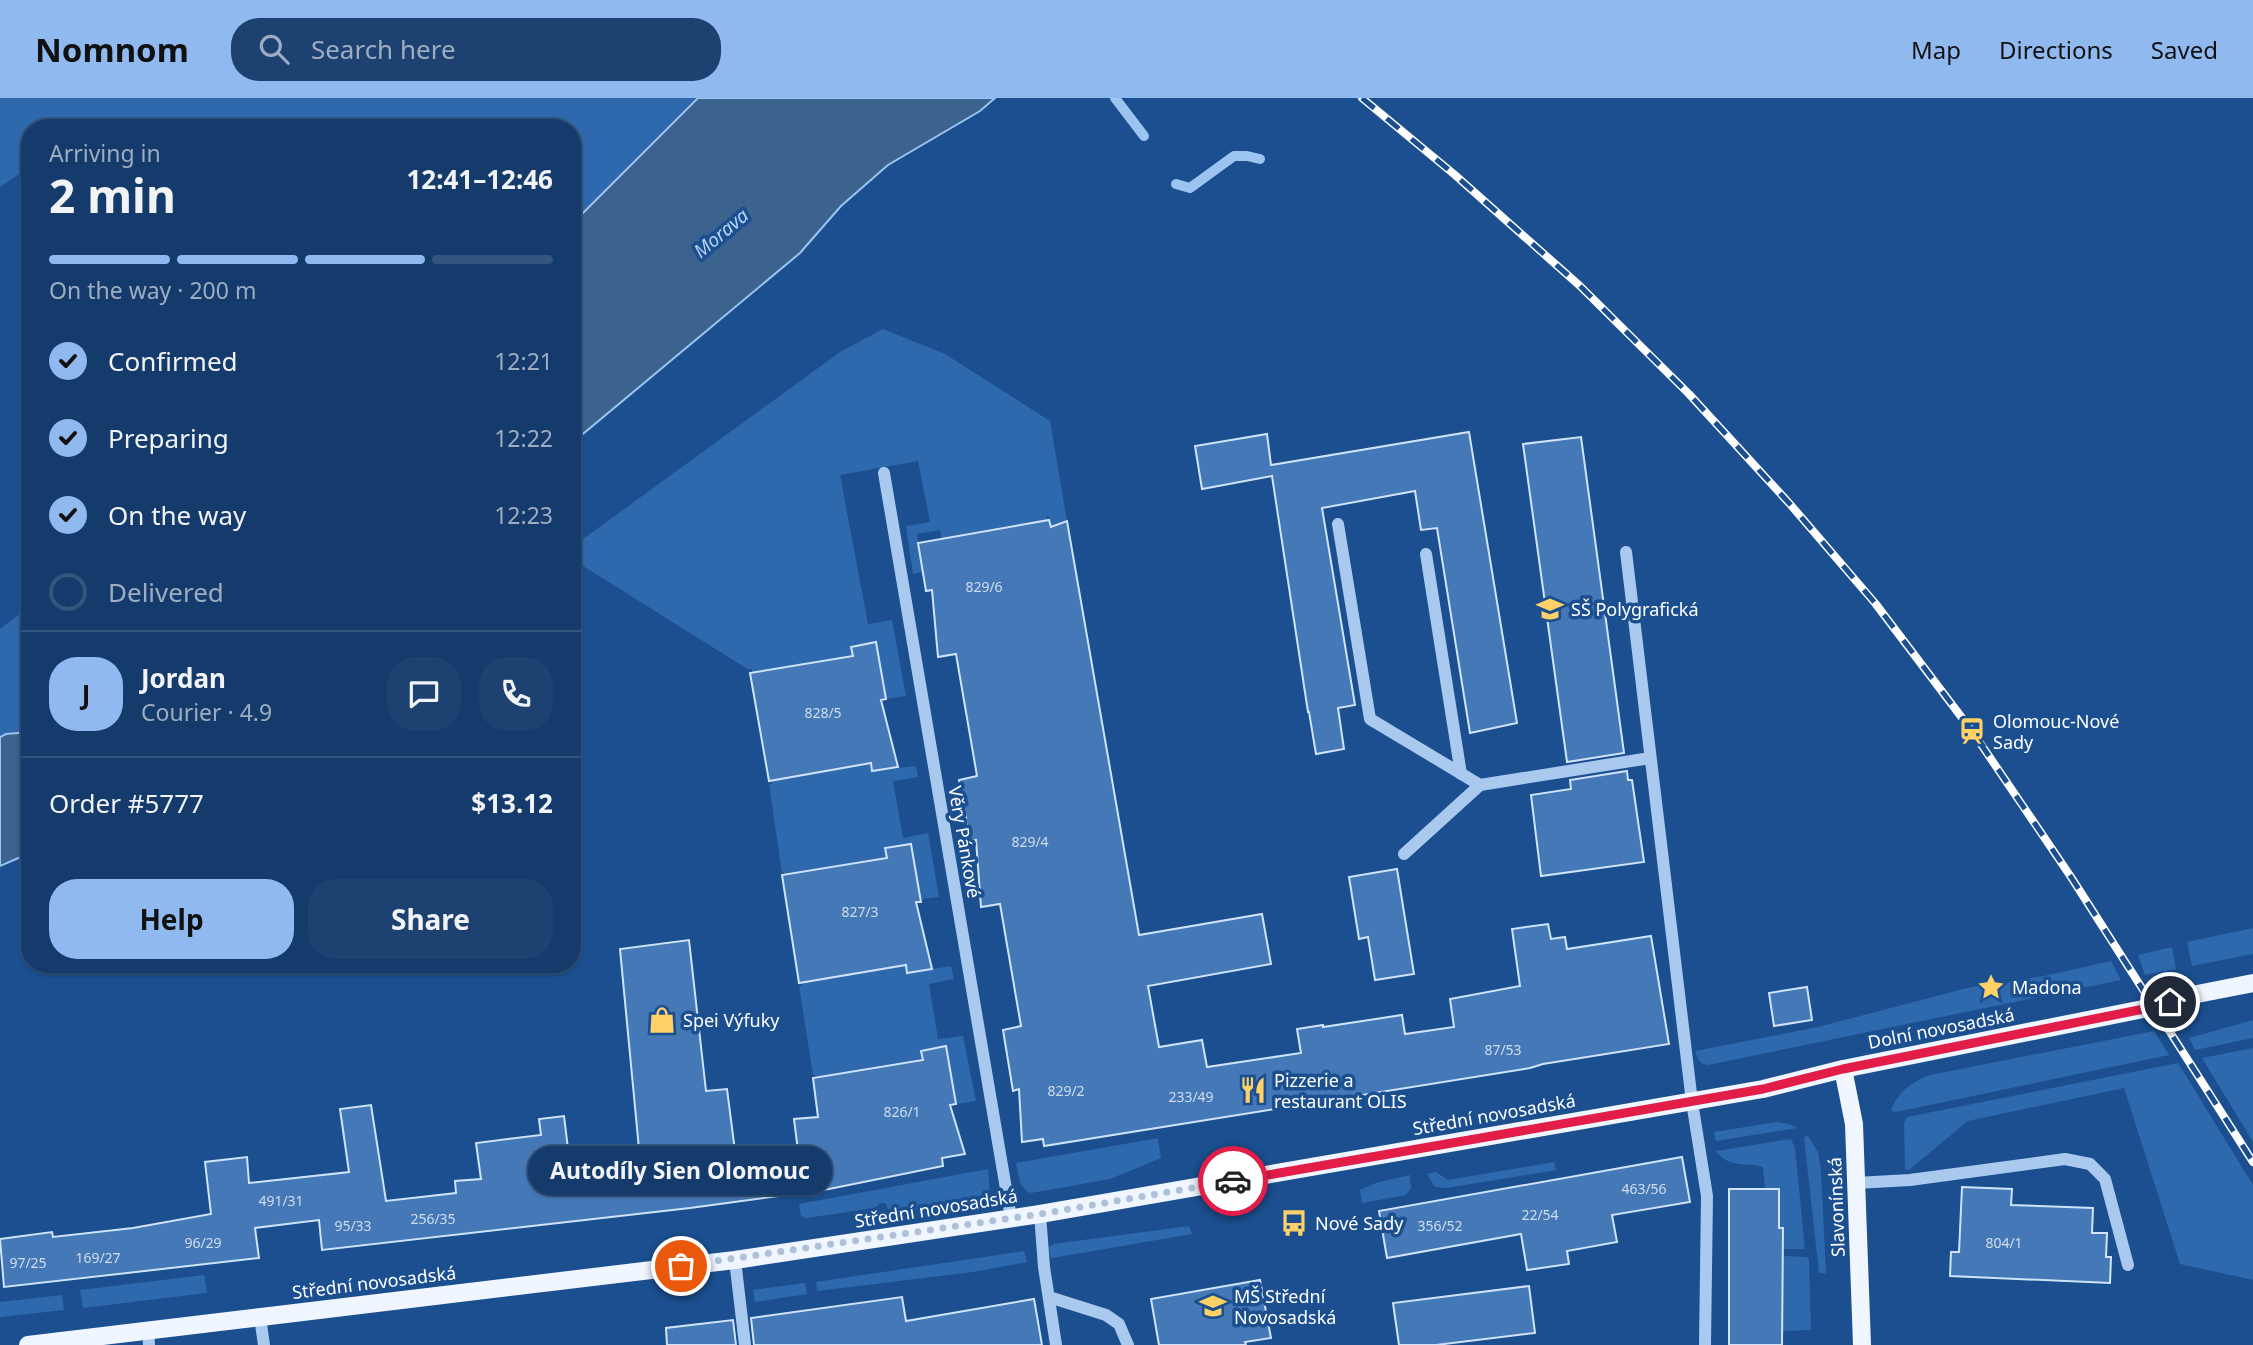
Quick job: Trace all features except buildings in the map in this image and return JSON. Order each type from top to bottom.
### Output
[{"type":"main road","name":"Dolní novosadská","points":[[1843,1069],[2154,1007],[2187,996],[2253,983]]},
{"type":"main road","name":"Střední novosadská","points":[[28,1345],[148,1338],[260,1317],[736,1260],[1040,1214],[1692,1102],[1763,1089],[1843,1069]]},
{"type":"main road","name":"Slavonínská","points":[[1843,1069],[1854,1124],[1862,1345]]},
{"type":"street","name":"Věry Pánkové","points":[[884,473],[1011,1218]]},
{"type":"street","points":[[1338,524],[1370,719],[1480,785]]},
{"type":"street","points":[[1626,552],[1692,1102],[1707,1196],[1705,1345]]},
{"type":"street","points":[[1426,554],[1461,774]]},
{"type":"street","points":[[1404,854],[1480,785],[1650,758]]},
{"type":"street","points":[[1856,1183],[1944,1176],[2065,1159],[2090,1164],[2105,1179],[2128,1265]]},
{"type":"street","points":[[1040,1214],[1044,1267],[1056,1345]]},
{"type":"street","points":[[736,1260],[745,1345]]},
{"type":"street","points":[[1049,1297],[1106,1315],[1119,1324],[1128,1345]]},
{"type":"street","points":[[260,1317],[264,1345]]},
{"type":"shaded area","points":[[0,98],[698,98],[581,215],[581,119],[21,119],[21,173],[0,187]]},
{"type":"shaded area","points":[[883,329],[945,354],[1050,421],[1067,521],[1065,526],[1051,529],[1047,516],[1047,521],[943,548],[940,530],[917,534],[923,572],[913,574],[906,526],[930,522],[918,461],[840,475],[868,624],[892,620],[906,696],[886,699],[876,642],[851,647],[854,664],[840,658],[819,661],[820,670],[806,664],[752,673],[752,669],[749,670],[581,565],[581,540],[840,352]]},
{"type":"shaded area","points":[[21,613],[21,733],[0,737],[0,629]]},
{"type":"shaded area","points":[[869,754],[873,771],[916,766],[918,777],[893,781],[903,838],[928,833],[939,897],[920,899],[911,844],[886,849],[888,866],[874,860],[853,863],[854,872],[782,873],[769,784],[772,784],[771,780]]},
{"type":"shaded area","points":[[2253,928],[2253,954],[2192,966],[2187,942]]},
{"type":"shaded area","points":[[2172,947],[2176,969],[2145,975],[2138,955]]},
{"type":"shaded area","points":[[904,956],[907,973],[951,966],[954,979],[929,984],[938,1039],[963,1036],[976,1101],[956,1104],[946,1047],[921,1051],[924,1068],[816,1078],[813,1075],[799,986],[802,986],[802,982]]},
{"type":"shaded area","points":[[2111,961],[2121,980],[1708,1065],[1698,1059],[1695,1051],[1818,1027],[1971,987],[2044,976]]},
{"type":"shaded area","points":[[2253,1020],[2253,1038],[2195,1050],[2189,1038]]},
{"type":"shaded area","points":[[2154,1031],[2169,1055],[1891,1111],[1906,1088],[1930,1075]]},
{"type":"shaded area","points":[[2253,1048],[2253,1142],[2202,1058]]},
{"type":"shaded area","points":[[2178,1063],[2253,1185],[2253,1280],[2180,1264],[2124,1088],[1968,1121],[1909,1170],[1905,1169],[1904,1123],[1907,1117]]},
{"type":"shaded area","points":[[1777,1122],[1798,1128],[1716,1141],[1714,1132]]},
{"type":"shaded area","points":[[1808,1136],[1818,1152],[1821,1170],[1826,1273],[1819,1273],[1804,1137]]},
{"type":"shaded area","points":[[1158,1138],[1161,1158],[1110,1179],[1031,1193],[1020,1181],[1016,1163]]},
{"type":"shaded area","points":[[1791,1139],[1795,1148],[1805,1249],[1783,1249],[1783,1228],[1779,1228],[1779,1189],[1765,1189],[1763,1167],[1731,1162],[1716,1151]]},
{"type":"shaded area","points":[[1554,1162],[1556,1170],[1446,1188],[1435,1187],[1427,1174],[1436,1172],[1448,1180]]},
{"type":"shaded area","points":[[988,1169],[990,1195],[982,1200],[897,1213],[888,1209],[885,1203],[881,1203],[875,1208],[806,1218],[801,1216],[799,1204]]},
{"type":"shaded area","points":[[1410,1175],[1411,1188],[1406,1195],[1362,1203],[1360,1190],[1376,1183]]},
{"type":"shaded area","points":[[1189,1226],[1192,1234],[1052,1258],[1050,1256],[1049,1247],[1053,1244]]},
{"type":"shaded area","points":[[1024,1251],[1027,1262],[973,1272],[817,1291],[816,1282]]},
{"type":"shaded area","points":[[1783,1256],[1807,1257],[1809,1260],[1811,1330],[1783,1331],[1783,1314],[1779,1314],[1779,1274],[1783,1273]]},
{"type":"shaded area","points":[[204,1275],[207,1293],[83,1308],[80,1290]]},
{"type":"shaded area","points":[[805,1283],[807,1294],[755,1302],[753,1290]]},
{"type":"shaded area","points":[[62,1295],[64,1310],[0,1317],[0,1302]]},
{"type":"water","name":"Morava","points":[[698,98],[995,98],[980,111],[888,165],[841,206],[800,253],[581,436],[581,215]]},
{"type":"water","points":[[21,733],[21,857],[0,866],[0,737]]},
{"type":"waterway","points":[[1115,98],[1144,136]]},
{"type":"waterway","points":[[1176,184],[1190,188],[1234,156],[1260,159]]},
{"type":"railway","points":[[1362,98],[1455,175],[1580,286],[1689,394],[1789,503],[1875,603],[1972,731],[2071,877],[2253,1162]]},
{"type":"way so far","points":[[681,1266],[1040,1214],[1233,1181]]},
{"type":"place","name":"SŠ Polygrafická","points":[[1550,609]]},
{"type":"place","name":"Olomouc-Nové Sady","points":[[1972,731]]},
{"type":"place","name":"Madona","points":[[1991,987]]},
{"type":"place","name":"Spei Výfuky","points":[[662,1020]]},
{"type":"place","name":"Pizzerie a restaurant OLIS","points":[[1253,1090]]},
{"type":"place","name":"Nové Sady","points":[[1294,1223]]},
{"type":"place","name":"Autodíly Sien Olomouc","points":[[681,1266]]},
{"type":"place","name":"MŠ Střední Novosadská","points":[[1213,1306]]},
{"type":"route","points":[[1233,1181],[1763,1089],[1843,1069],[2170,1002]]}]
